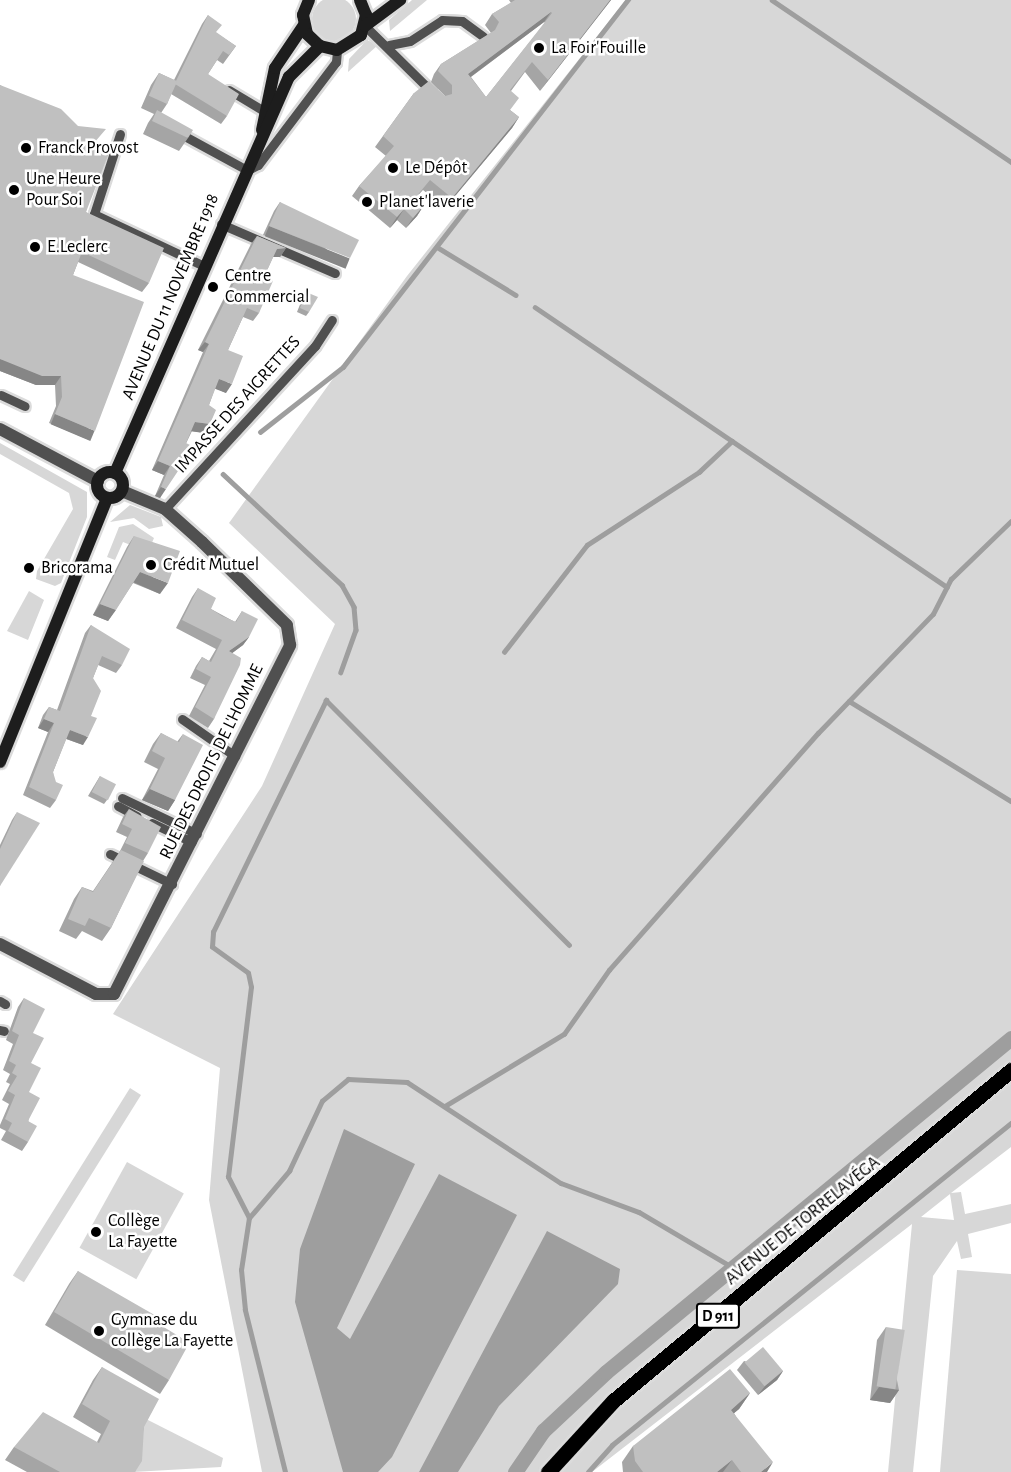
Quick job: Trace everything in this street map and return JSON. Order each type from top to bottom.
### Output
[{"type":"main road","points":[[309,0],[304,25],[320,46],[337,50],[355,43],[365,26],[400,0]]},
{"type":"main road","points":[[360,0],[365,26]]},
{"type":"main road","name":"AVENUE DU 11 NOVEMBRE 1918","points":[[262,135],[264,111],[274,68],[304,25]]},
{"type":"main road","name":"AVENUE DU 11 NOVEMBRE 1918","points":[[115,473],[244,170],[289,77],[320,46]]},
{"type":"main road","points":[[0,762],[107,498],[122,491],[122,480],[115,473],[98,481],[107,498]]},
{"type":"main road","name":"AVENUE DE TORRELAVÉGA","points":[[548,1472],[613,1401],[897,1169],[1011,1070]]},
{"type":"main road","name":"AVENUE DE TORRELAVÉGA","points":[[897,1169],[1011,1084]]},
{"type":"street","points":[[0,429],[98,481]]},
{"type":"street","name":"RUE DES DROITS DE L'HOMME","points":[[0,944],[96,994],[114,994],[172,884],[290,645],[292,630],[165,509],[122,491]]},
{"type":"lane","points":[[389,45],[410,41],[442,20],[462,21],[483,36]]},
{"type":"lane","points":[[365,26],[389,45],[440,100]]},
{"type":"lane","points":[[166,126],[244,170],[258,165],[336,62],[337,50]]},
{"type":"lane","points":[[214,81],[264,111]]},
{"type":"lane","points":[[120,134],[94,214],[204,266]]},
{"type":"lane","points":[[221,224],[335,273]]},
{"type":"lane","name":"IMPASSE DES AIGRETTES","points":[[165,509],[315,346],[332,320]]},
{"type":"lane","points":[[0,395],[26,406]]},
{"type":"lane","points":[[182,719],[235,756]]},
{"type":"lane","points":[[120,802],[195,838]]},
{"type":"lane","points":[[110,854],[172,884]]},
{"type":"shaded area","points":[[334,-3],[350,3],[356,19],[350,35],[334,41],[318,35],[312,19],[318,3]]},
{"type":"shaded area","points":[[412,0],[427,0],[390,31],[389,20]]},
{"type":"shaded area","points":[[626,0],[1011,0],[1011,1147],[951,1193],[961,1192],[965,1214],[1011,1204],[1011,1223],[968,1234],[972,1257],[961,1259],[957,1241],[933,1276],[913,1472],[888,1472],[912,1224],[592,1472],[262,1472],[209,1200],[220,1068],[113,1014],[262,786],[335,624],[229,523],[407,276]],"holes":[[[950,1194],[954,1220],[921,1217]]]},
{"type":"shaded area","points":[[367,40],[378,45],[348,72],[349,59]]},
{"type":"shaded area","points":[[0,443],[87,492],[87,517],[61,583],[55,586],[36,579],[37,571],[73,509],[69,493],[0,454]]},
{"type":"shaded area","points":[[130,505],[161,517],[163,526],[149,529],[134,518],[110,522]]},
{"type":"shaded area","points":[[133,524],[154,538],[148,552],[123,542],[115,560],[107,557],[119,527]]},
{"type":"shaded area","points":[[29,591],[44,600],[28,640],[7,631]]},
{"type":"shaded area","points":[[130,1088],[141,1095],[24,1282],[13,1275]]},
{"type":"shaded area","points":[[344,1129],[415,1164],[337,1328],[350,1339],[439,1174],[517,1215],[392,1457],[378,1472],[343,1472],[295,1302],[300,1249]]},
{"type":"shaded area","points":[[127,1162],[184,1194],[136,1279],[79,1248]]},
{"type":"shaded area","points":[[547,1231],[620,1269],[618,1284],[499,1406],[458,1472],[419,1472]]},
{"type":"shaded area","points":[[957,1270],[1011,1274],[1011,1472],[940,1472]]},
{"type":"shaded area","points":[[146,1419],[223,1458],[221,1467],[133,1472],[135,1440]]},
{"type":"building","points":[[515,0],[610,0],[548,80],[532,62],[510,90],[519,98],[510,110],[519,117],[452,198],[430,180],[415,198],[424,205],[413,218],[404,209],[397,217],[359,186],[394,146],[383,136],[414,93],[429,81],[445,96],[452,94],[452,85],[438,71],[441,64],[495,30],[499,22],[492,14]],"holes":[[[552,13],[486,97],[468,74]]]},
{"type":"building","points":[[208,15],[222,25],[216,32],[236,46],[229,55],[223,51],[208,74],[239,94],[227,116],[175,84]]},
{"type":"building","points":[[159,73],[177,81],[167,104],[149,96]]},
{"type":"building","name":"E.Leclerc","points":[[0,85],[61,109],[78,126],[106,129],[94,143],[109,147],[109,153],[86,212],[164,248],[149,283],[82,252],[73,275],[144,302],[95,431],[55,414],[62,397],[61,376],[42,376],[0,359]]},
{"type":"building","points":[[157,110],[193,130],[188,138],[152,121]]},
{"type":"building","points":[[280,202],[359,240],[350,258],[269,226]]},
{"type":"building","points":[[257,236],[286,248],[277,249],[264,277],[273,281],[259,313],[247,308],[228,350],[243,356],[232,384],[219,379],[209,405],[216,410],[210,424],[195,422],[186,443],[194,447],[166,489],[161,487],[170,466],[158,461],[209,344],[205,342]]},
{"type":"building","points":[[306,292],[318,297],[309,312],[300,308]]},
{"type":"building","points":[[134,536],[180,551],[168,583],[140,572],[116,610],[100,604]]},
{"type":"building","points":[[198,588],[216,598],[211,609],[222,616],[236,622],[242,611],[258,619],[249,637],[229,651],[241,658],[240,665],[214,719],[195,707],[211,677],[196,669],[202,657],[211,662],[222,640],[182,620]]},
{"type":"building","points":[[91,625],[130,649],[122,665],[102,656],[93,678],[101,691],[91,716],[97,718],[88,737],[70,730],[53,772],[56,782],[63,785],[56,800],[29,787],[54,723],[44,719],[49,707],[60,711]]},
{"type":"building","points":[[161,733],[179,742],[183,734],[203,745],[175,800],[150,789],[165,758],[152,751]]},
{"type":"building","points":[[100,776],[116,784],[108,800],[92,792]]},
{"type":"building","points":[[129,809],[161,827],[148,853],[125,843],[132,829],[122,824]]},
{"type":"building","points":[[17,812],[40,823],[0,886],[0,849]]},
{"type":"building","points":[[121,850],[144,861],[111,928],[89,918],[85,926],[68,919],[82,887],[93,892]]},
{"type":"building","points":[[24,998],[45,1009],[33,1033],[44,1038],[31,1063],[41,1068],[29,1092],[40,1098],[28,1121],[37,1126],[28,1142],[8,1131],[12,1123],[5,1119],[15,1095],[8,1091],[17,1076],[12,1073],[16,1065],[9,1061],[19,1035],[12,1031]]},
{"type":"building","points":[[78,1271],[165,1321],[162,1326],[185,1340],[186,1349],[169,1380],[54,1312]]},
{"type":"building","points":[[886,1327],[905,1330],[895,1389],[877,1386]]},
{"type":"building","points":[[763,1347],[783,1371],[765,1386],[745,1362]]},
{"type":"building","points":[[102,1367],[159,1399],[144,1427],[142,1461],[135,1472],[60,1472],[14,1447],[43,1412],[99,1443],[110,1421],[82,1404]]},
{"type":"building","points":[[730,1369],[750,1393],[731,1410],[773,1462],[761,1472],[741,1472],[732,1460],[717,1472],[643,1472],[635,1461],[633,1446]]},
{"type":"waterway","points":[[260,432],[343,367],[628,0]]},
{"type":"waterway","points":[[772,0],[1011,162]]},
{"type":"waterway","points":[[437,247],[516,295]]},
{"type":"waterway","points":[[535,307],[947,587]]},
{"type":"waterway","points":[[504,652],[587,545],[699,472],[732,441]]},
{"type":"waterway","points":[[223,474],[342,585],[354,607],[356,630],[341,672]]},
{"type":"waterway","points":[[445,1106],[564,1034],[609,970],[818,733],[933,614],[951,579],[1011,521]]},
{"type":"waterway","points":[[285,1472],[245,1310],[241,1270],[249,1218],[228,1177],[251,987],[248,973],[212,947],[213,932],[326,700],[569,945]]},
{"type":"waterway","points":[[849,701],[1011,801]]},
{"type":"waterway","points":[[515,1472],[543,1431],[606,1372],[1011,1038]]},
{"type":"waterway","points":[[249,1218],[289,1171],[322,1101],[348,1079],[407,1082],[561,1183],[639,1212],[732,1267]]},
{"type":"waterway","points":[[588,1472],[612,1445],[1011,1123]]},
{"type":"place","name":"La Foir'Fouille","points":[[539,48]]},
{"type":"place","name":"Franck Provost","points":[[26,148]]},
{"type":"place","name":"Le Dépôt","points":[[393,168]]},
{"type":"place","name":"Une Heure Pour Soi","points":[[14,190]]},
{"type":"place","name":"Planet'laverie","points":[[367,202]]},
{"type":"place","name":"E.Leclerc","points":[[35,247]]},
{"type":"place","name":"Centre Commercial","points":[[213,287]]},
{"type":"place","name":"Crédit Mutuel","points":[[151,565]]},
{"type":"place","name":"Bricorama","points":[[29,568]]},
{"type":"place","name":"Collège La Fayette","points":[[96,1232]]},
{"type":"place","name":"Gymnase du collège La Fayette","points":[[99,1331]]}]
